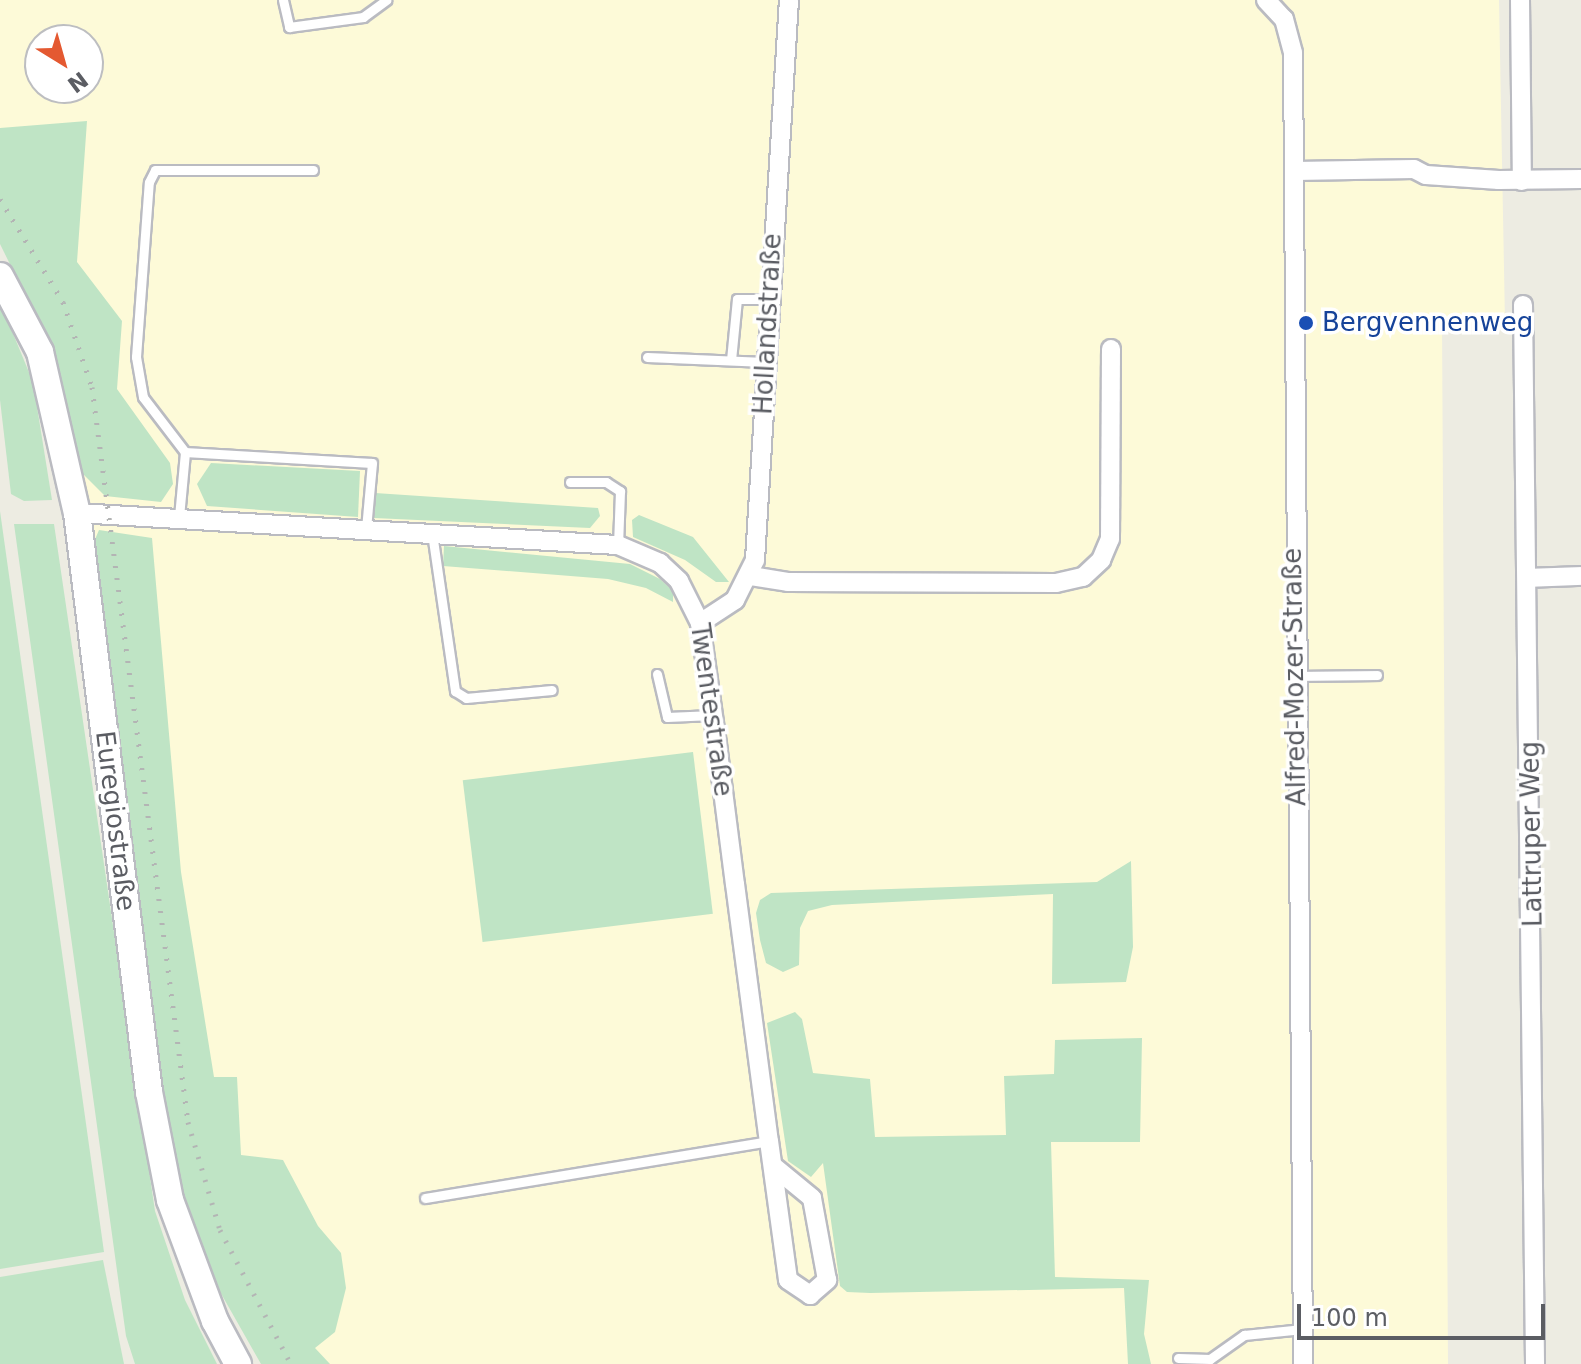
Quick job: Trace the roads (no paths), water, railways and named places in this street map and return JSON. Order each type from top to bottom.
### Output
[{"type":"main road","name":"Euregiostraße","points":[[0,276],[40,352],[77,513],[149,1092],[170,1200],[215,1321],[238,1364]]},
{"type":"street","name":"Hollandstraße","points":[[751,576],[789,0]]},
{"type":"street","name":"Alfred-Mozer-Straße","points":[[1266,0],[1284,19],[1290,34],[1295,171],[1295,676],[1303,1364]]},
{"type":"street","points":[[1520,0],[1522,181]]},
{"type":"street","points":[[1295,171],[1414,169],[1426,175],[1522,181],[1581,179]]},
{"type":"street","name":"Lattruper Weg","points":[[1523,305],[1535,1364]]},
{"type":"street","points":[[700,623],[725,610],[751,576],[788,582],[1040,583],[1083,577],[1101,560],[1110,539],[1111,349]]},
{"type":"street","name":"Twentestraße","points":[[77,513],[618,545],[660,563],[679,581],[700,623],[788,1280],[810,1295],[827,1280],[812,1198],[773,1166]]},
{"type":"street","points":[[1528,578],[1581,576]]},
{"type":"lane","points":[[283,0],[289,27],[363,17],[386,0]]},
{"type":"lane","points":[[179,517],[185,452],[143,397],[136,357],[149,182],[155,170],[313,170]]},
{"type":"lane","points":[[731,360],[737,299],[769,299]]},
{"type":"lane","points":[[647,357],[765,362]]},
{"type":"lane","points":[[185,452],[372,463],[366,529]]},
{"type":"lane","points":[[570,482],[606,482],[620,491],[618,545]]},
{"type":"lane","points":[[432,533],[455,691],[466,698],[552,690]]},
{"type":"lane","points":[[657,674],[660,707],[667,717],[713,715]]},
{"type":"lane","points":[[1295,676],[1377,675]]},
{"type":"lane","points":[[425,1198],[769,1141]]},
{"type":"lane","points":[[1178,1358],[1210,1359],[1244,1335],[1303,1329]]},
{"type":"railway","points":[[0,199],[63,302],[92,387],[188,1122],[220,1230],[291,1364]]},
{"type":"place","name":"Bergvennenweg","points":[[1306,323]]}]
